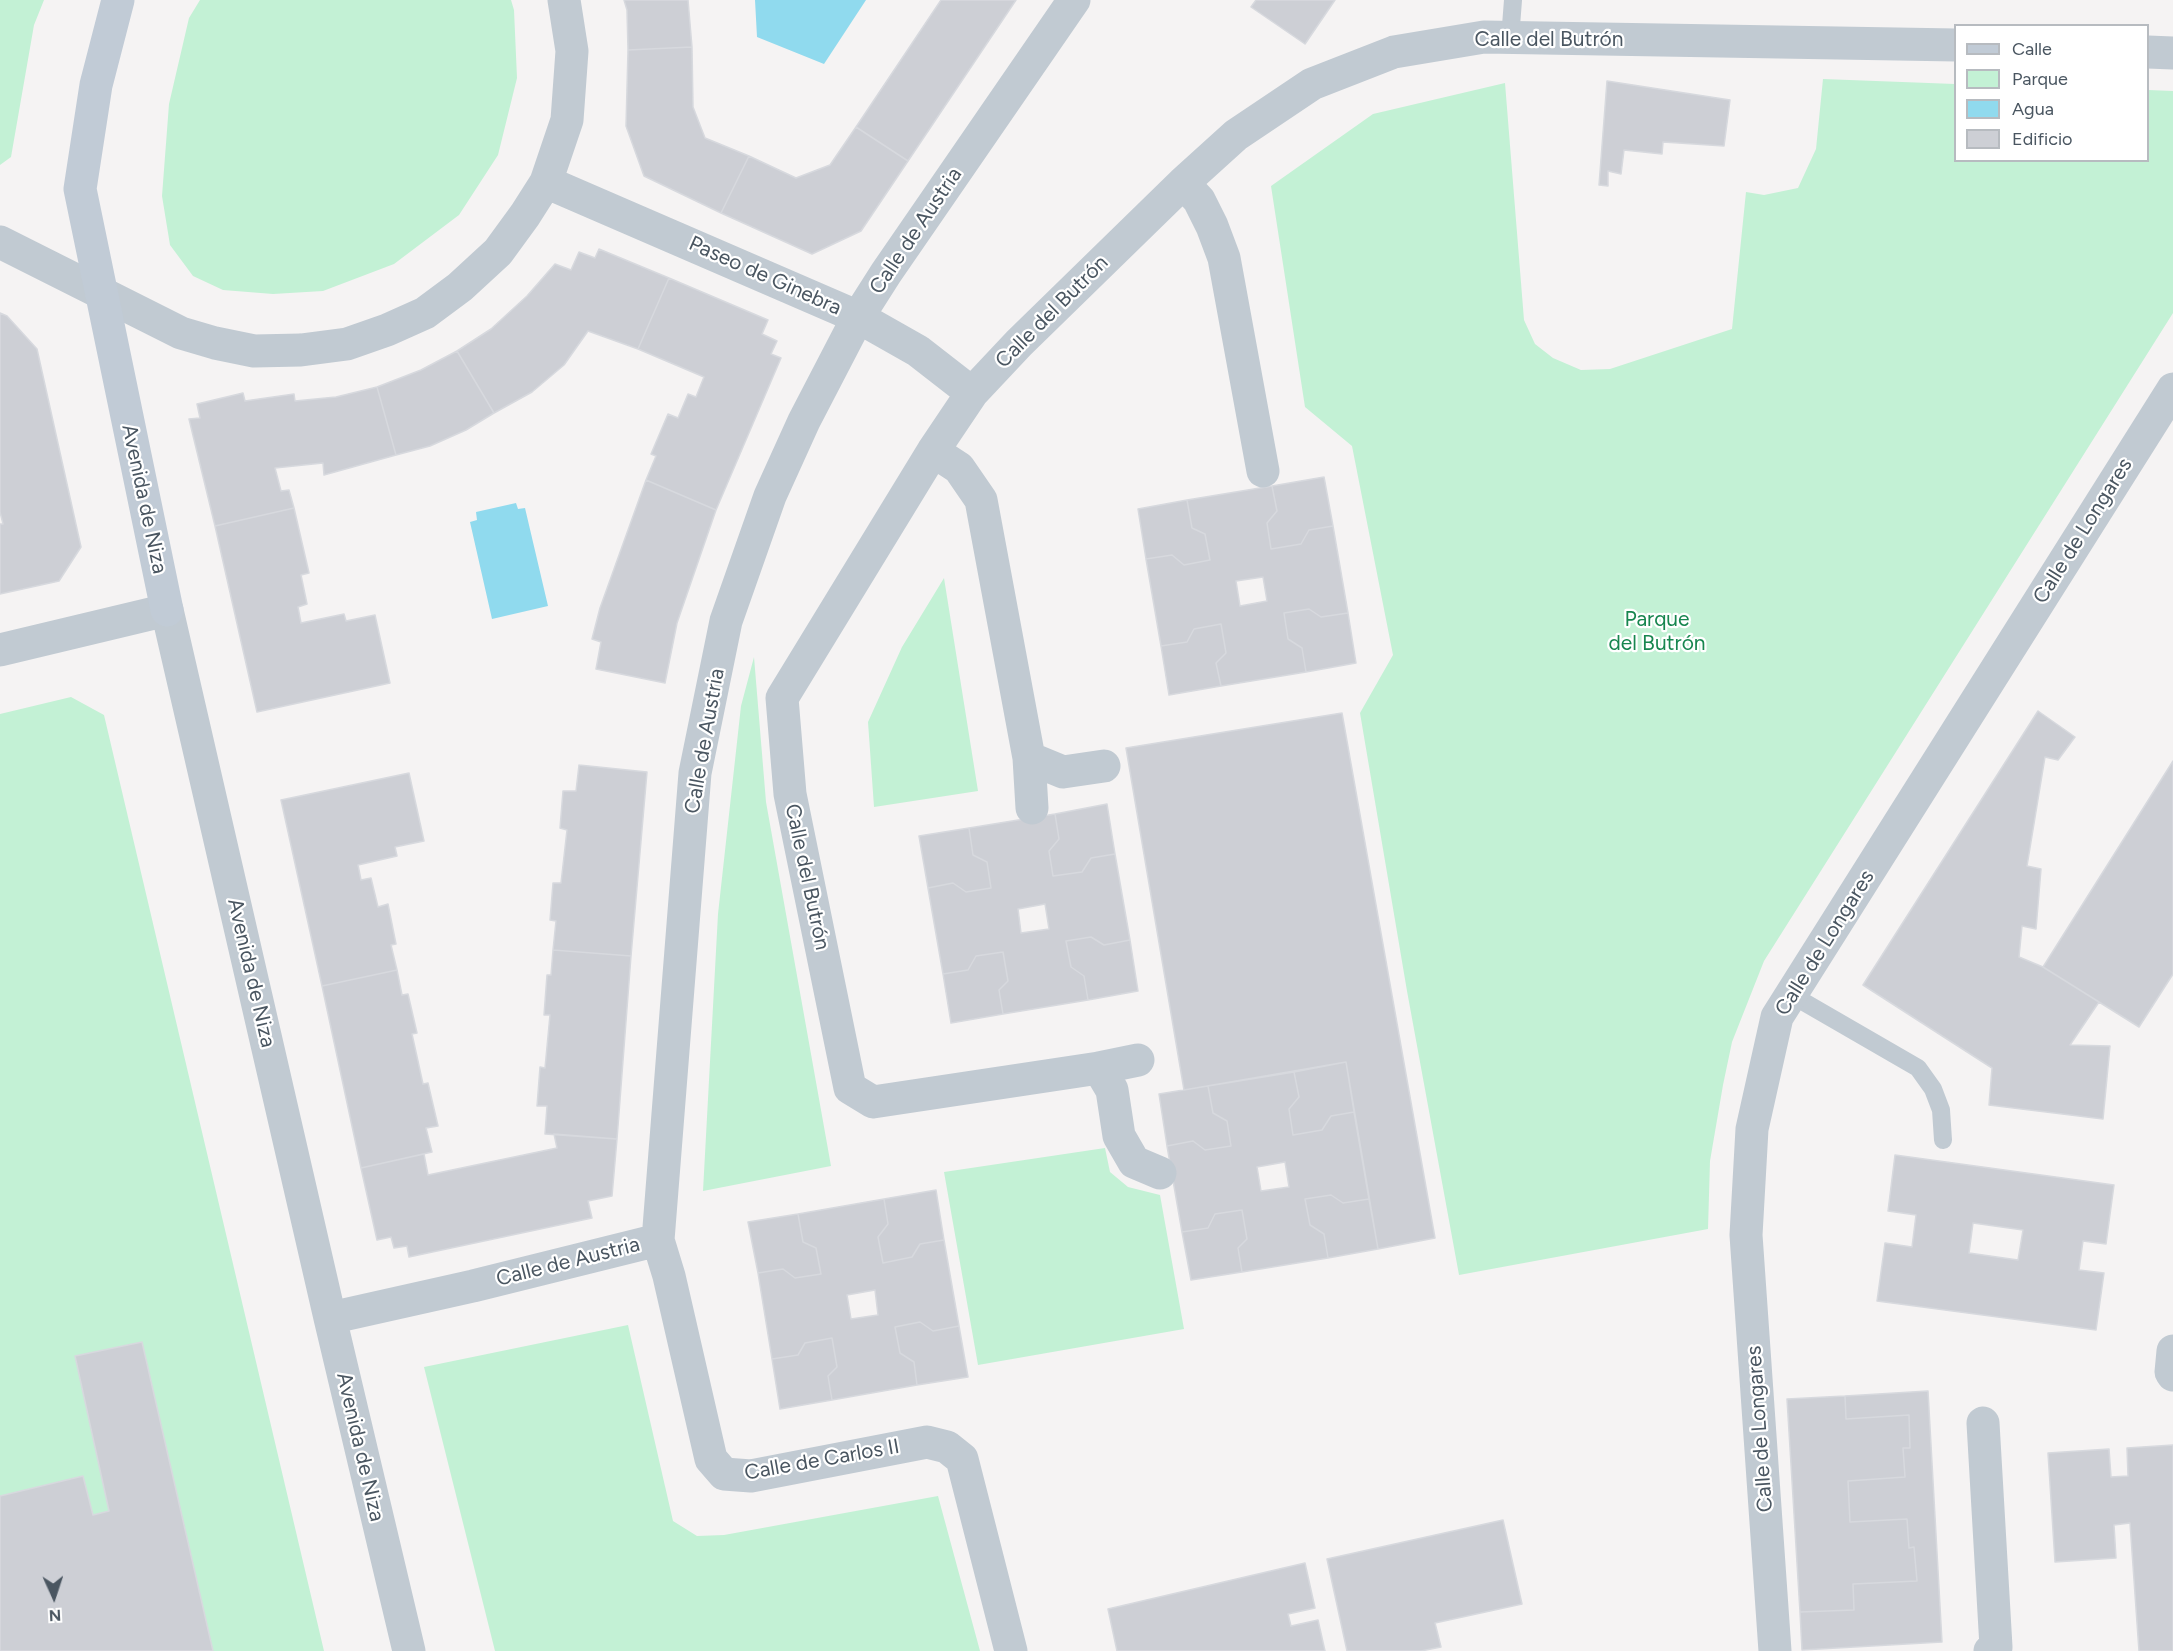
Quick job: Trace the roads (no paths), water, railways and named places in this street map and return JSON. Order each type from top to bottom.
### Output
[{"type":"street","points":[[102,294],[80,189],[96,86],[118,0]]},
{"type":"street","points":[[0,242],[181,333],[215,343],[254,351],[301,350],[347,344],[387,330],[425,313],[460,287],[498,252],[546,182],[567,120],[572,51],[564,0]]},
{"type":"street","name":"Calle de Austria","points":[[330,1318],[473,1286],[658,1240],[695,773],[726,621],[770,496],[804,421],[858,317],[1074,0]]},
{"type":"street","name":"Calle del Butrón","points":[[1138,1060],[873,1102],[850,1088],[790,794],[782,698],[933,451],[972,393],[1019,343],[1183,183],[1236,135],[1312,84],[1394,52],[1485,37],[1954,45]]},
{"type":"street","points":[[2149,52],[2173,53]]},
{"type":"street","name":"Paseo de Ginebra","points":[[546,182],[858,317],[918,351],[972,393]]},
{"type":"street","points":[[1183,183],[1199,200],[1224,258],[1263,471]]},
{"type":"street","name":"Avenida de Niza","points":[[102,294],[167,610],[409,1651]]},
{"type":"street","name":"Calle de Longares","points":[[1775,1651],[1746,1235],[1752,1129],[1777,1017],[2173,389]]},
{"type":"street","points":[[933,451],[959,468],[981,500],[1029,758],[1032,808]]},
{"type":"street","points":[[0,650],[167,610]]},
{"type":"street","points":[[1029,758],[1063,772],[1104,766]]},
{"type":"street","points":[[1099,1068],[1112,1090],[1119,1136],[1134,1162],[1161,1173]]},
{"type":"street","name":"Calle de Carlos II","points":[[658,1240],[669,1276],[711,1459],[724,1474],[751,1476],[927,1442],[947,1447],[962,1459],[1011,1651]]},
{"type":"street","points":[[2173,1351],[2170,1372],[2173,1375]]},
{"type":"street","points":[[1983,1424],[1996,1647],[1990,1651]]},
{"type":"lane","points":[[1510,39],[1513,0]]},
{"type":"lane","points":[[1790,994],[1918,1068],[1933,1089],[1941,1110],[1943,1140]]},
{"type":"water","points":[[755,0],[866,0],[824,64],[757,37]]},
{"type":"water","points":[[516,503],[518,509],[525,508],[548,606],[492,619],[470,522],[477,520],[476,512]]},
{"type":"park label","name":"Parque del Butrón","points":[[1657,632]]}]
